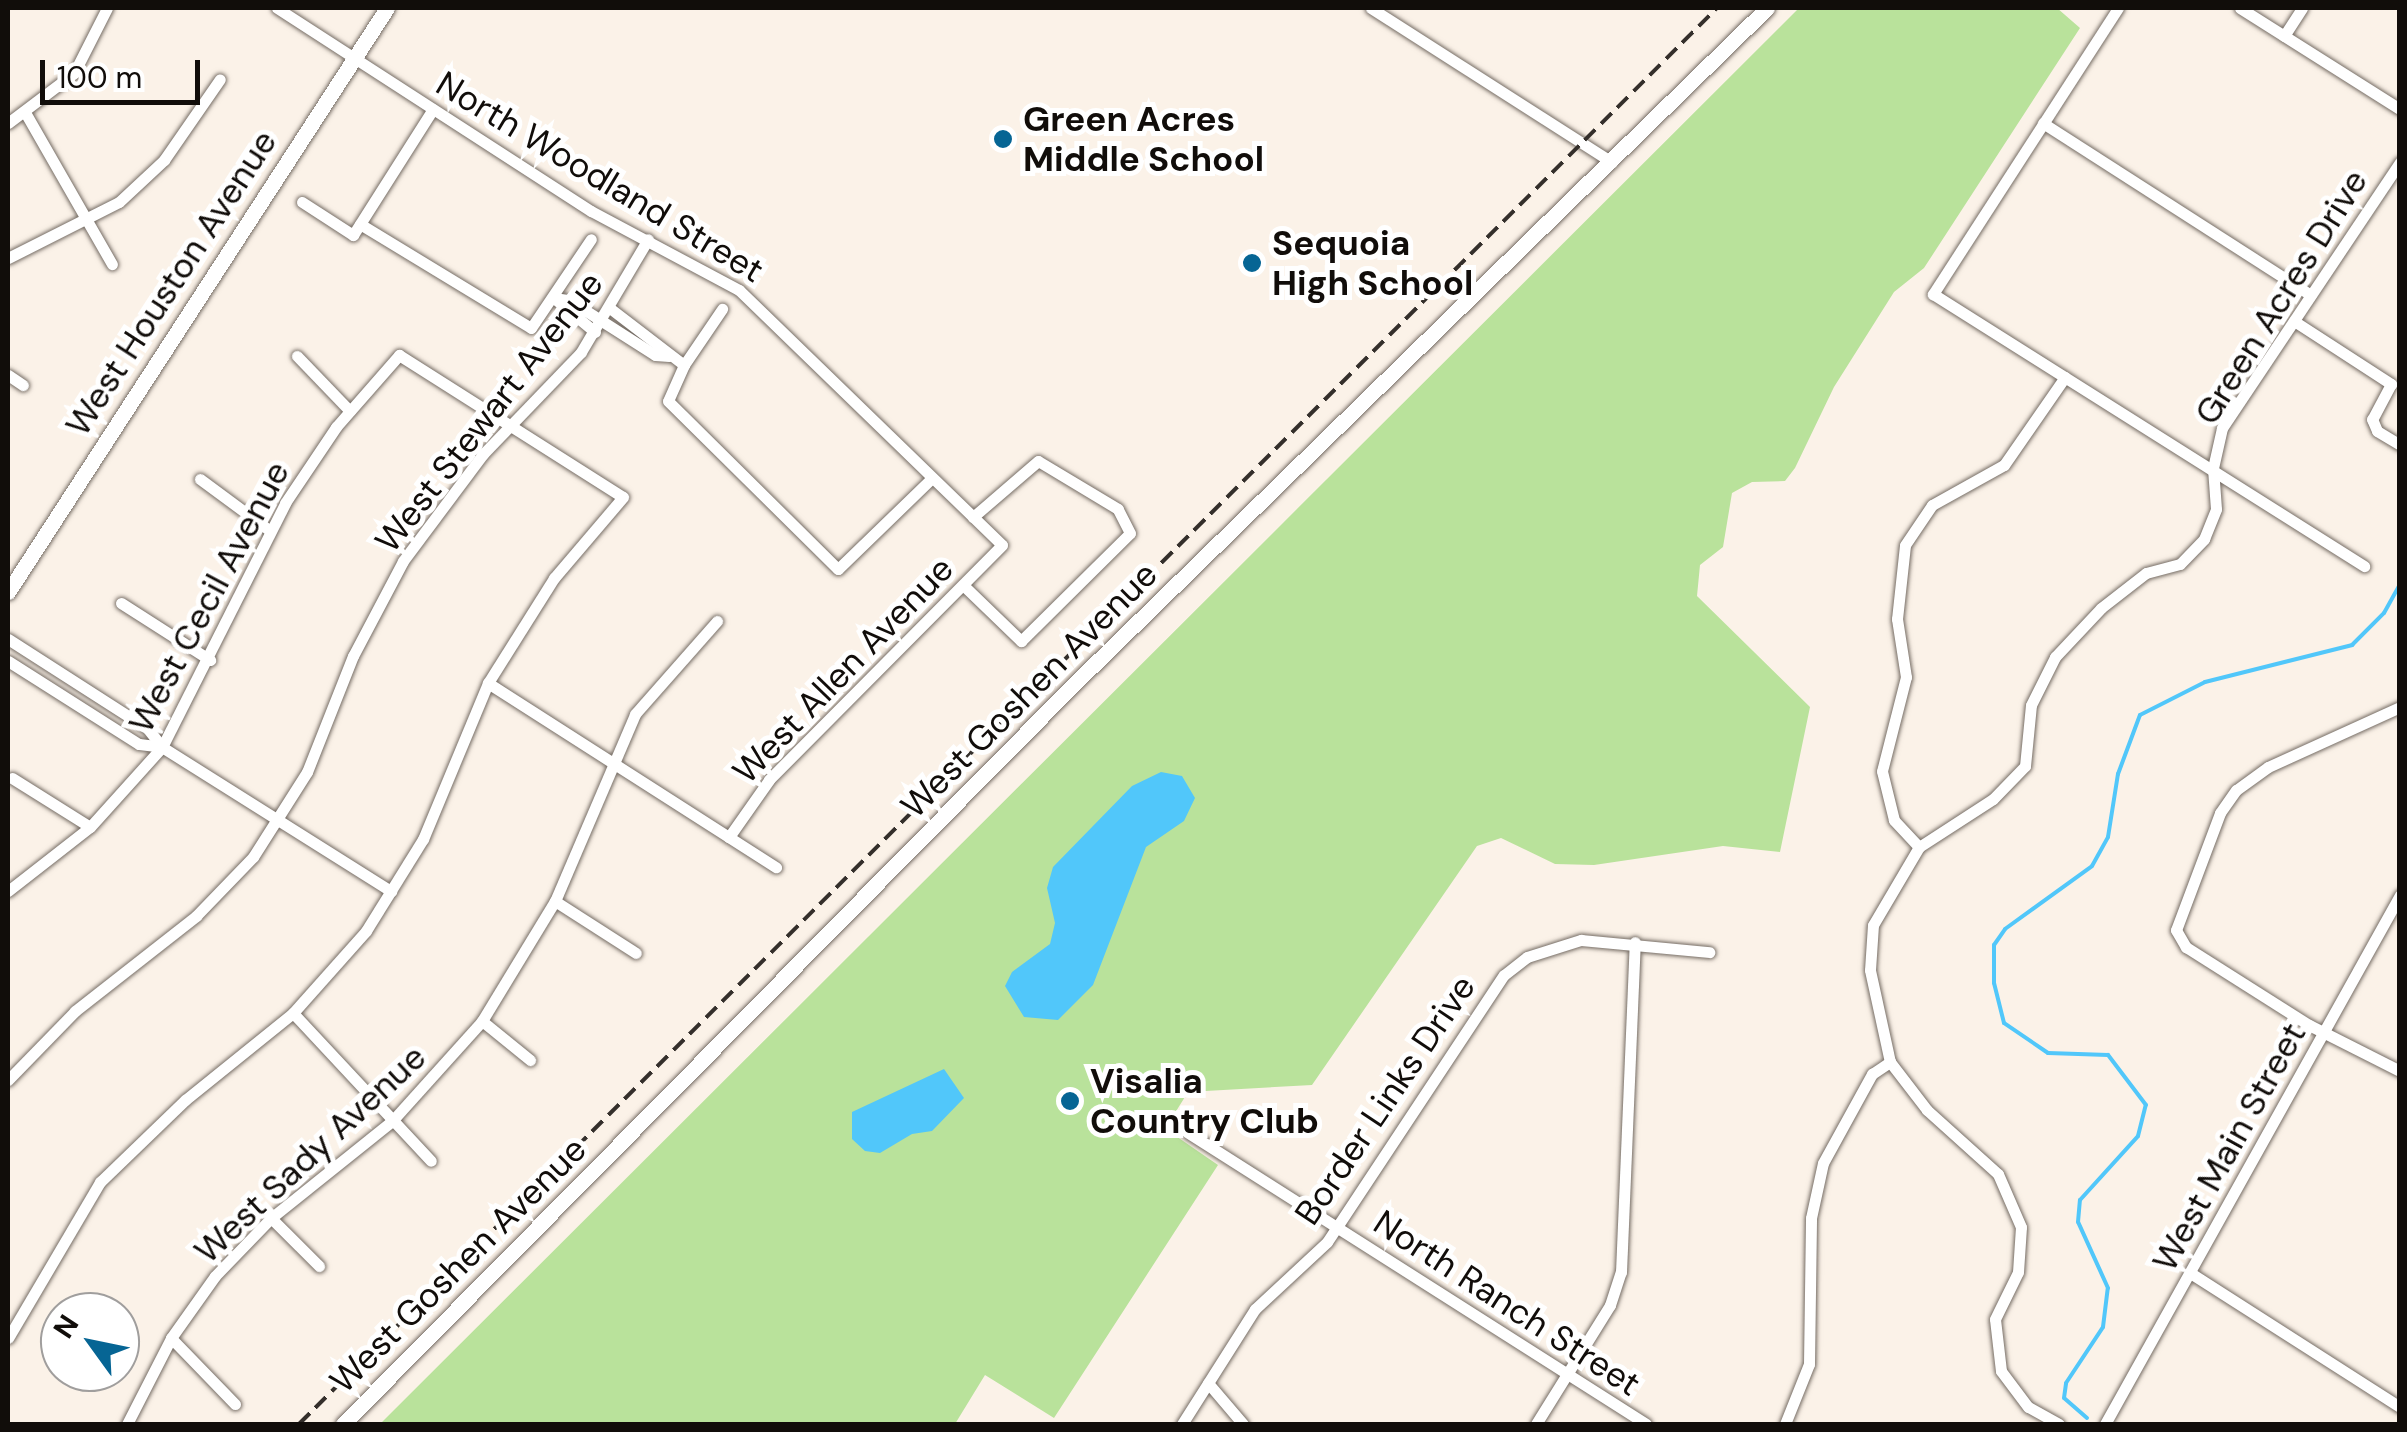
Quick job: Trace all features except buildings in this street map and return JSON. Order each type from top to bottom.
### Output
[{"type":"main road","name":"West Houston Avenue","points":[[8,592],[386,8]]},
{"type":"main road","name":"West Goshen Avenue","points":[[343,1424],[1074,684],[1766,8]]},
{"type":"street","points":[[8,123],[26,114],[88,54],[107,8]]},
{"type":"street","name":"North Woodland Street","points":[[277,8],[591,212],[700,265],[763,310],[1002,545]]},
{"type":"street","points":[[1371,8],[1612,162]]},
{"type":"street","points":[[2118,8],[1933,294],[2364,566]]},
{"type":"street","points":[[2240,8],[2400,109]]},
{"type":"street","points":[[2284,36],[2302,8]]},
{"type":"street","points":[[8,258],[88,221],[156,168],[220,79]]},
{"type":"street","points":[[302,202],[353,235],[433,108]]},
{"type":"street","points":[[26,114],[112,264]]},
{"type":"street","points":[[2043,123],[2310,295]]},
{"type":"street","name":"Green Acres Drive","points":[[2058,1424],[2008,1388],[1993,1346],[1996,1319],[2018,1272],[2021,1227],[2010,1196],[1976,1149],[1926,1110],[1890,1062],[1870,970],[1873,925],[1918,847],[1993,799],[2025,766],[2031,705],[2054,657],[2100,608],[2146,574],[2193,555],[2213,525],[2213,468],[2222,428],[2400,162]]},
{"type":"street","points":[[360,224],[521,327],[540,322],[592,239]]},
{"type":"street","name":"West Stewart Avenue","points":[[8,1080],[74,1012],[196,916],[278,822],[307,772],[354,656],[397,572],[454,489],[598,326],[648,238]]},
{"type":"street","points":[[554,298],[598,326],[655,354],[669,356]]},
{"type":"street","points":[[610,309],[684,366]]},
{"type":"street","points":[[722,309],[684,366],[668,401],[838,570],[932,478]]},
{"type":"street","points":[[2294,321],[2391,384],[2372,419],[2377,430],[2400,445]]},
{"type":"street","name":"West Cecil Avenue","points":[[8,891],[90,827],[162,747],[210,660],[269,530],[350,411],[399,355],[511,426]]},
{"type":"street","points":[[296,356],[350,411]]},
{"type":"street","points":[[8,375],[24,385]]},
{"type":"street","points":[[1918,847],[1894,820],[1882,771],[1906,677],[1898,618],[1905,545],[1932,504],[2004,465],[2065,377]]},
{"type":"street","points":[[8,1338],[100,1182],[185,1100],[293,1013],[355,945],[423,838],[488,683],[554,578],[624,497],[511,426]]},
{"type":"street","points":[[963,585],[1021,640],[1130,533],[1118,509],[1038,460],[974,517]]},
{"type":"street","points":[[200,479],[269,530]]},
{"type":"street","name":"West Allen Avenue","points":[[728,837],[769,780],[1002,545]]},
{"type":"street","points":[[121,604],[210,660]]},
{"type":"street","name":"West Sady Avenue","points":[[127,1424],[171,1338],[215,1276],[271,1218],[392,1122],[482,1020],[555,901],[610,764],[663,677],[717,621]]},
{"type":"street","points":[[8,639],[148,729],[162,747],[391,891]]},
{"type":"street","points":[[8,661],[138,744],[162,747]]},
{"type":"street","points":[[488,683],[776,867]]},
{"type":"street","points":[[2400,706],[2268,767],[2236,790],[2177,916],[2176,930],[2186,947],[2324,1032],[2400,1072]]},
{"type":"street","points":[[12,778],[90,827]]},
{"type":"street","name":"West Main Street","points":[[2105,1424],[2400,895]]},
{"type":"street","points":[[555,901],[636,953]]},
{"type":"street","points":[[1536,1424],[1610,1306],[1621,1272],[1635,942]]},
{"type":"street","name":"Border Links Drive","points":[[1182,1424],[1255,1309],[1337,1227],[1504,976],[1554,946],[1635,942],[1709,952]]},
{"type":"street","points":[[293,1013],[430,1161]]},
{"type":"street","points":[[482,1020],[530,1060]]},
{"type":"street","points":[[1784,1424],[1809,1364],[1811,1218],[1823,1164],[1872,1074],[1890,1062]]},
{"type":"street","name":"North Ranch Street","points":[[1187,1132],[1646,1424]]},
{"type":"street","points":[[271,1218],[320,1266]]},
{"type":"street","points":[[2192,1274],[2400,1407]]},
{"type":"street","points":[[171,1338],[236,1404]]},
{"type":"street","points":[[1208,1383],[1243,1424]]},
{"type":"green space","name":"Visalia Country Club","points":[[1799,8],[2057,8],[2080,28],[1924,268],[1894,292],[1834,387],[1795,468],[1785,481],[1752,482],[1732,493],[1723,547],[1700,565],[1697,596],[1810,707],[1780,852],[1723,846],[1594,865],[1555,864],[1501,838],[1477,846],[1312,1085],[1188,1092],[1170,1121],[1173,1134],[1218,1165],[1054,1418],[985,1375],[955,1424],[380,1424]]},
{"type":"water","points":[[1161,772],[1182,776],[1195,798],[1184,821],[1146,847],[1093,985],[1058,1020],[1024,1017],[1005,986],[1012,972],[1050,944],[1055,923],[1047,888],[1053,867],[1132,786]]},
{"type":"water","points":[[944,1069],[964,1098],[932,1131],[912,1134],[880,1153],[865,1151],[852,1139],[852,1112]]},
{"type":"waterway","points":[[2087,1418],[2064,1398],[2066,1383],[2103,1327],[2108,1288],[2078,1222],[2080,1200],[2138,1136],[2146,1105],[2108,1055],[2048,1053],[2004,1023],[1994,983],[1994,945],[2005,929],[2092,866],[2108,837],[2118,774],[2140,715],[2205,682],[2352,645],[2384,613],[2400,584]]},
{"type":"railway","points":[[299,1424],[1717,8]]},
{"type":"place","name":"Green Acres Middle School","points":[[1003,139]]},
{"type":"place","name":"Sequoia High School","points":[[1252,263]]},
{"type":"place","name":"Visalia Country Club","points":[[1070,1101]]}]
